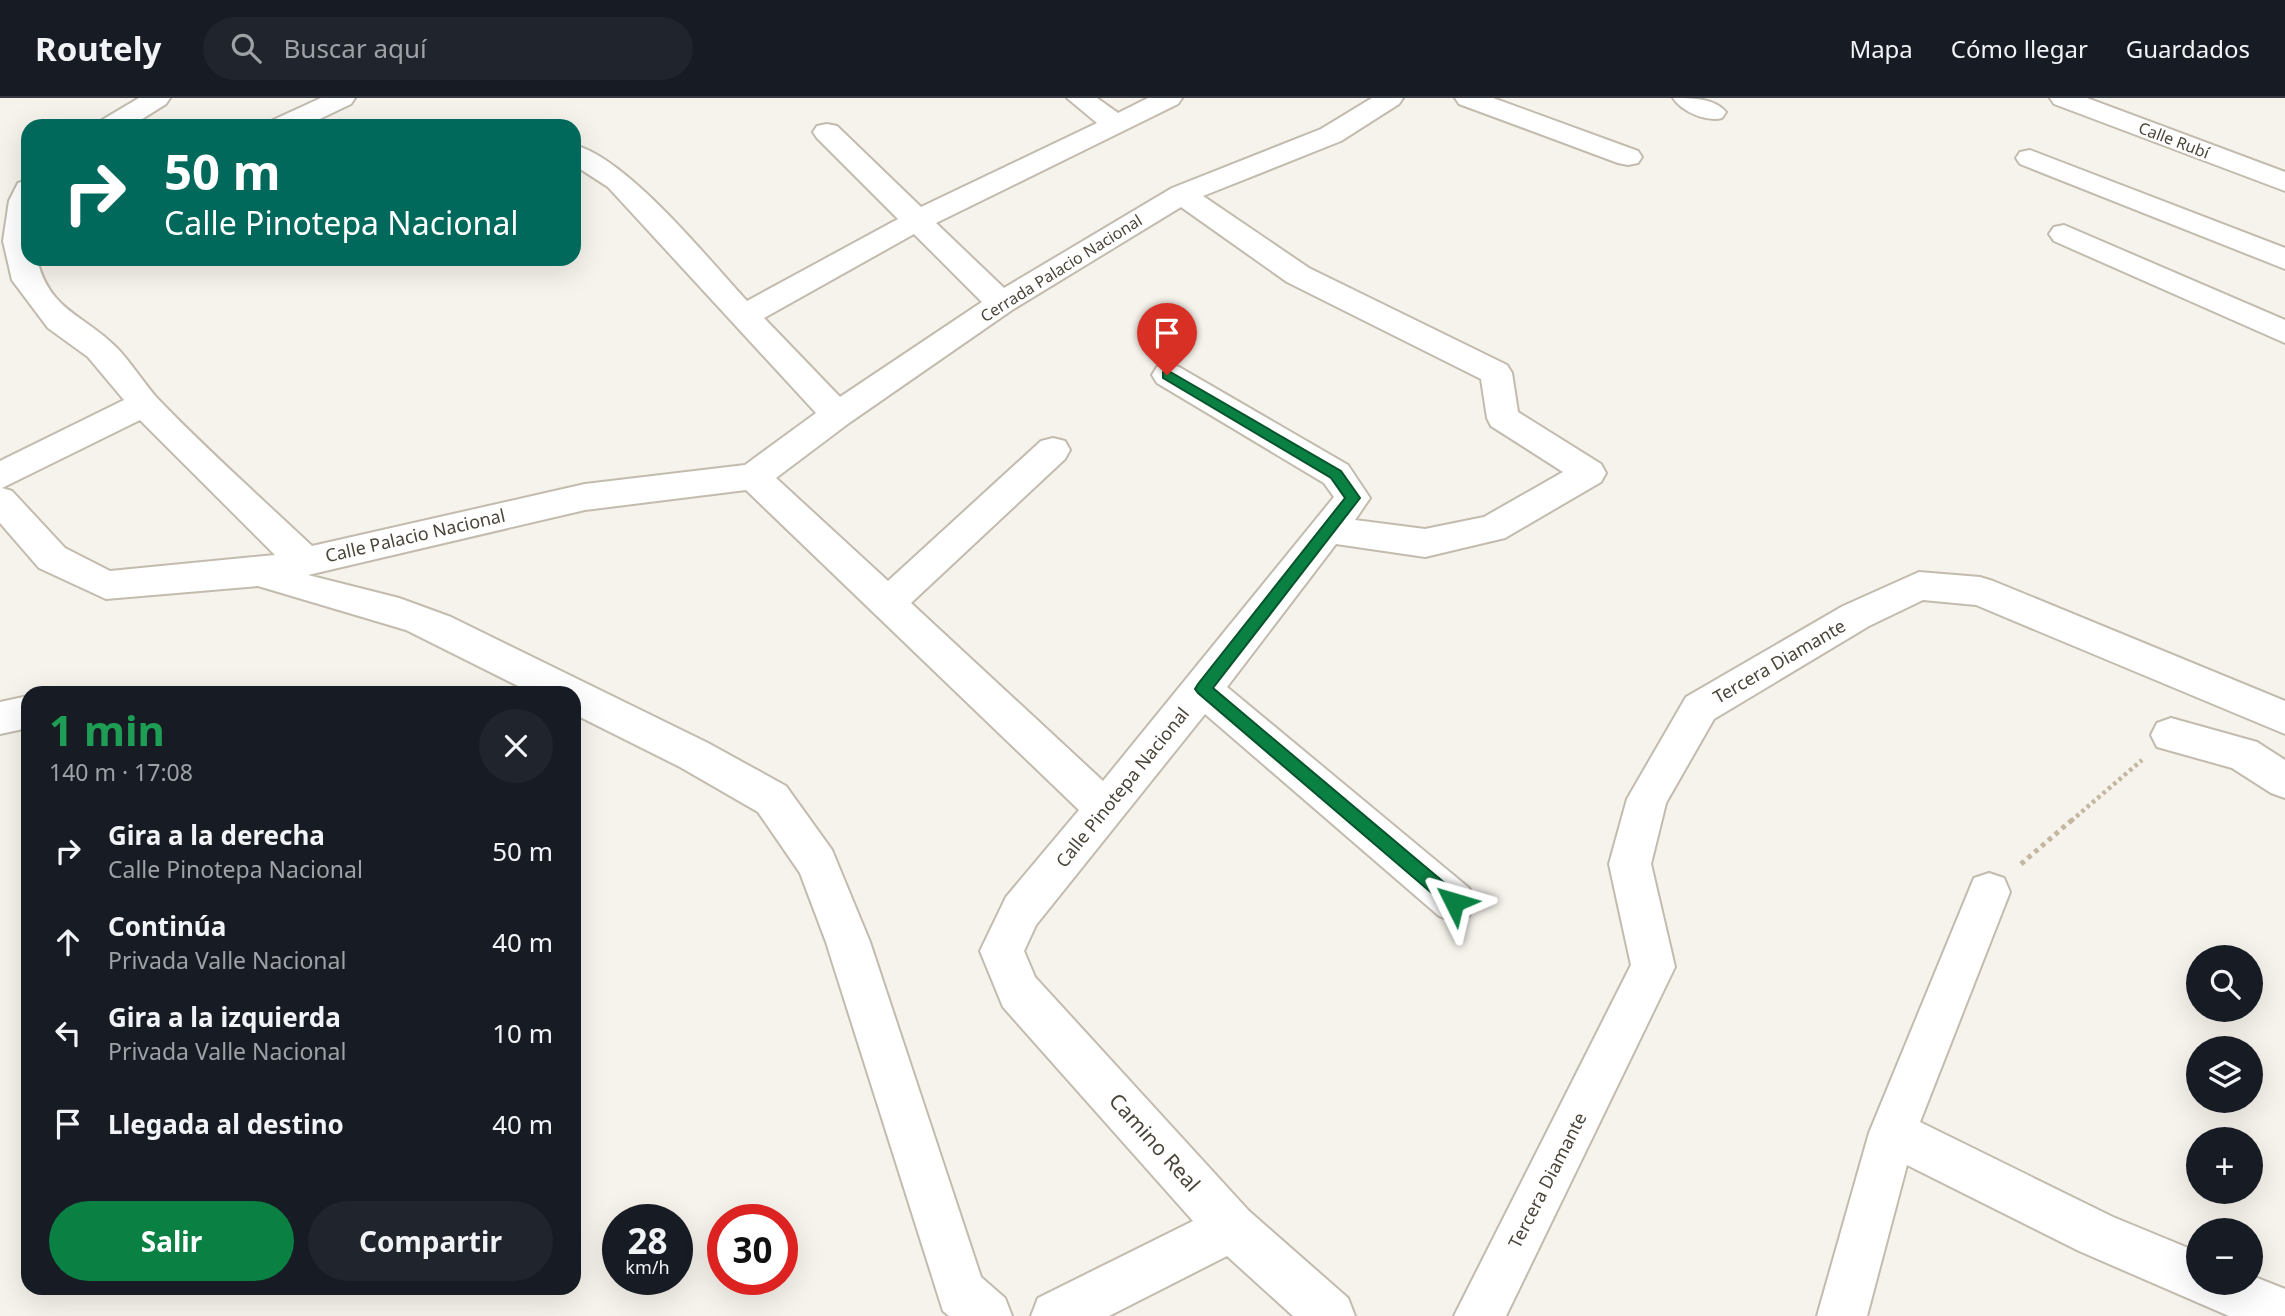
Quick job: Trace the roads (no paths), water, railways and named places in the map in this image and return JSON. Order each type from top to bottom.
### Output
[{"type":"street","points":[[122,119],[157,98]]},
{"type":"street","points":[[298,119],[342,98]]},
{"type":"street","points":[[1080,98],[1116,124]]},
{"type":"street","points":[[744,316],[916,221],[1169,98]]},
{"type":"street","name":"Cerrada Palacio Nacional","points":[[752,477],[837,415],[1001,303],[1182,194],[1331,135],[1390,98]]},
{"type":"street","points":[[1468,98],[1628,157]]},
{"type":"street","points":[[1686,98],[1713,112]]},
{"type":"street","name":"Calle Rubí","points":[[2063,98],[2285,182]]},
{"type":"street","points":[[827,132],[1001,303]]},
{"type":"street","points":[[581,157],[618,181],[837,415]]},
{"type":"street","points":[[2030,158],[2285,259]]},
{"type":"street","points":[[1182,194],[1298,275],[1496,373],[1503,418],[1589,473],[1493,528],[1425,543],[1328,530]]},
{"type":"street","points":[[21,224],[18,241],[21,254]]},
{"type":"street","points":[[2064,234],[2285,332]]},
{"type":"street","points":[[24,266],[27,280],[60,321],[99,349],[120,371],[144,404],[303,560]]},
{"type":"street","name":"Calle Pinotepa Nacional","points":[[1002,951],[1021,911],[1203,689],[1353,498],[1336,474],[1167,375]]},
{"type":"street","points":[[0,476],[144,404]]},
{"type":"street","points":[[887,604],[1053,450]]},
{"type":"street","points":[[752,477],[1105,808]]},
{"type":"street","name":"Calle Palacio Nacional","points":[[0,500],[52,558],[106,585],[260,572],[584,497],[752,477]]},
{"type":"street","points":[[260,572],[279,580],[380,606],[420,620],[554,686]]},
{"type":"street","name":"Tercera Diamante","points":[[1479,1316],[1653,967],[1630,864],[1647,799],[1700,708],[1856,616],[1919,586],[1980,591],[2285,718]]},
{"type":"street","points":[[1203,689],[1454,902]]},
{"type":"street","points":[[581,699],[694,755],[772,799],[817,863],[848,942],[961,1293],[987,1316]]},
{"type":"street","points":[[0,718],[21,714]]},
{"type":"street","points":[[2171,735],[2243,754],[2285,781]]},
{"type":"street","points":[[1842,1316],[1892,1133],[1989,892]]},
{"type":"street","name":"Camino Real","points":[[1002,951],[1019,992],[1232,1228],[1330,1316]]},
{"type":"street","points":[[1892,1133],[2096,1234],[2186,1273]]},
{"type":"street","points":[[1056,1316],[1232,1228]]},
{"type":"street","points":[[2239,1295],[2285,1314]]}]
